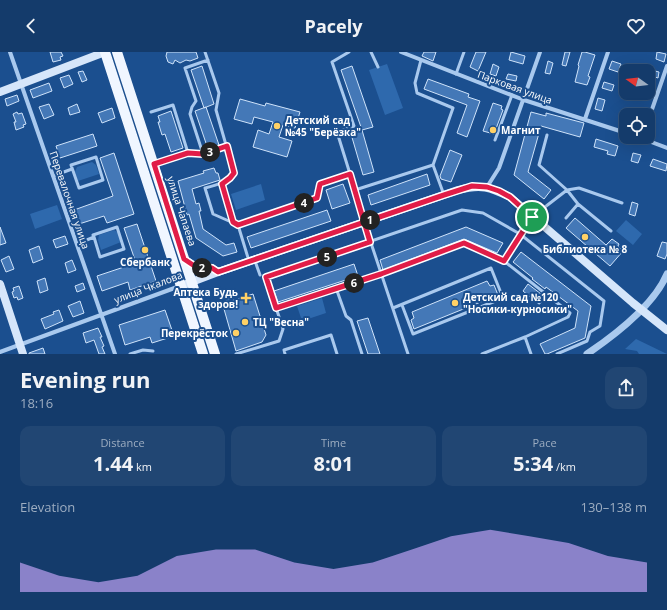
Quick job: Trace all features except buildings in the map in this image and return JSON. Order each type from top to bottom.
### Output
[{"type":"main road","points":[[0,92],[105,52],[203,354]]},
{"type":"main road","name":"улица Чапаева","points":[[117,52],[215,354]]},
{"type":"main road","name":"улица Чкалова","points":[[181,286],[252,260],[444,195],[472,186],[487,187]]},
{"type":"main road","points":[[487,187],[510,197],[667,330]]},
{"type":"main road","points":[[184,259],[193,265],[212,268],[218,272]]},
{"type":"main road","points":[[0,284],[23,354]]},
{"type":"street","name":"Перевалочная улица","points":[[10,52],[115,354]]},
{"type":"street","name":"Парковая улица","points":[[401,52],[413,54],[421,60],[524,100],[619,131]]},
{"type":"street","points":[[487,187],[499,168],[540,52]]},
{"type":"street","points":[[585,119],[608,52]]},
{"type":"street","points":[[653,108],[666,73],[667,66]]},
{"type":"street","points":[[655,143],[667,148]]},
{"type":"street","points":[[587,354],[629,322],[642,309],[664,282],[667,274]]},
{"type":"street","name":"улица Чкалова","points":[[0,352],[181,286]]},
{"type":"lane","points":[[205,52],[219,93],[216,110],[234,173],[222,184],[205,188],[213,214],[238,225],[252,260],[260,275]]},
{"type":"lane","points":[[349,52],[332,62],[354,126],[338,132],[370,242],[408,354]]},
{"type":"lane","points":[[371,52],[378,67]]},
{"type":"lane","points":[[456,74],[464,52]]},
{"type":"lane","points":[[203,154],[190,114],[196,101],[185,68],[208,60]]},
{"type":"lane","points":[[421,60],[415,83],[417,93],[453,108],[433,164],[444,195]]},
{"type":"lane","points":[[495,140],[512,95]]},
{"type":"lane","points":[[151,112],[173,105],[188,153]]},
{"type":"lane","points":[[547,135],[539,165],[567,190],[578,204],[610,231]]},
{"type":"lane","points":[[154,164],[188,153],[203,154],[227,146]]},
{"type":"lane","points":[[96,157],[103,180],[79,188],[72,169],[71,165],[96,157]]},
{"type":"lane","points":[[355,190],[433,164]]},
{"type":"lane","points":[[53,176],[72,169]]},
{"type":"lane","points":[[238,225],[317,198],[320,184],[350,174]]},
{"type":"lane","points":[[222,184],[233,222]]},
{"type":"lane","points":[[504,261],[532,217],[567,190],[579,188],[622,203]]},
{"type":"lane","points":[[566,218],[578,204]]},
{"type":"lane","points":[[236,354],[279,341],[283,329],[266,277],[462,210],[483,213],[520,234],[604,301],[600,326],[590,332],[587,341],[557,354]]},
{"type":"lane","points":[[77,244],[94,237],[93,234],[117,227],[124,249],[100,257],[94,237]]},
{"type":"lane","points":[[276,308],[381,274],[464,243],[504,261],[570,313],[568,317],[525,337],[482,354]]},
{"type":"lane","points":[[392,308],[491,268],[503,298],[413,334],[402,305]]},
{"type":"lane","points":[[336,288],[346,316],[351,320],[362,354]]},
{"type":"lane","points":[[539,303],[547,294]]},
{"type":"lane","points":[[285,354],[284,350],[331,335],[337,354]]},
{"type":"lane","points":[[525,337],[531,354]]},
{"type":"lane","points":[[130,354],[143,350],[153,351]]},
{"type":"shaded area","points":[[387,64],[403,108],[385,115],[369,70]]},
{"type":"shaded area","points":[[92,162],[96,165],[99,174],[78,181],[75,172],[77,167]]},
{"type":"shaded area","points":[[261,184],[265,200],[236,210],[231,194]]},
{"type":"shaded area","points":[[57,205],[62,219],[35,229],[30,214]]},
{"type":"shaded area","points":[[626,220],[642,234],[633,245],[616,231]]},
{"type":"shaded area","points":[[114,230],[119,233],[121,242],[101,250],[98,240],[99,235]]},
{"type":"shaded area","points":[[322,298],[326,313],[302,321],[297,306]]},
{"type":"shaded area","points":[[636,339],[667,354],[639,354],[637,351],[625,349]]},
{"type":"place","name":"Детский сад №45 \"Берёзка\"","points":[[277,126]]},
{"type":"place","name":"Магнит","points":[[493,130]]},
{"type":"place","name":"Библиотека № 8","points":[[585,237]]},
{"type":"place","name":"Сбербанк","points":[[145,250]]},
{"type":"place","name":"Аптека Будь здоров!","points":[[246,298]]},
{"type":"place","name":"Детский сад №120 \"Носики-курносики\"","points":[[455,303]]},
{"type":"place","name":"ТЦ \"Весна\"","points":[[245,322]]},
{"type":"place","name":"Перекрёсток","points":[[236,333]]},
{"type":"route","points":[[532,217],[504,261],[464,243],[381,274],[276,308],[266,277],[370,242],[364,222],[355,190],[350,174],[320,184],[317,198],[238,225],[233,222],[222,184],[234,173],[227,146],[203,154],[188,153],[154,164],[184,259],[193,265],[212,268],[218,272],[364,222],[406,208],[458,190],[472,186],[487,187],[499,191],[510,197],[532,217]]}]
